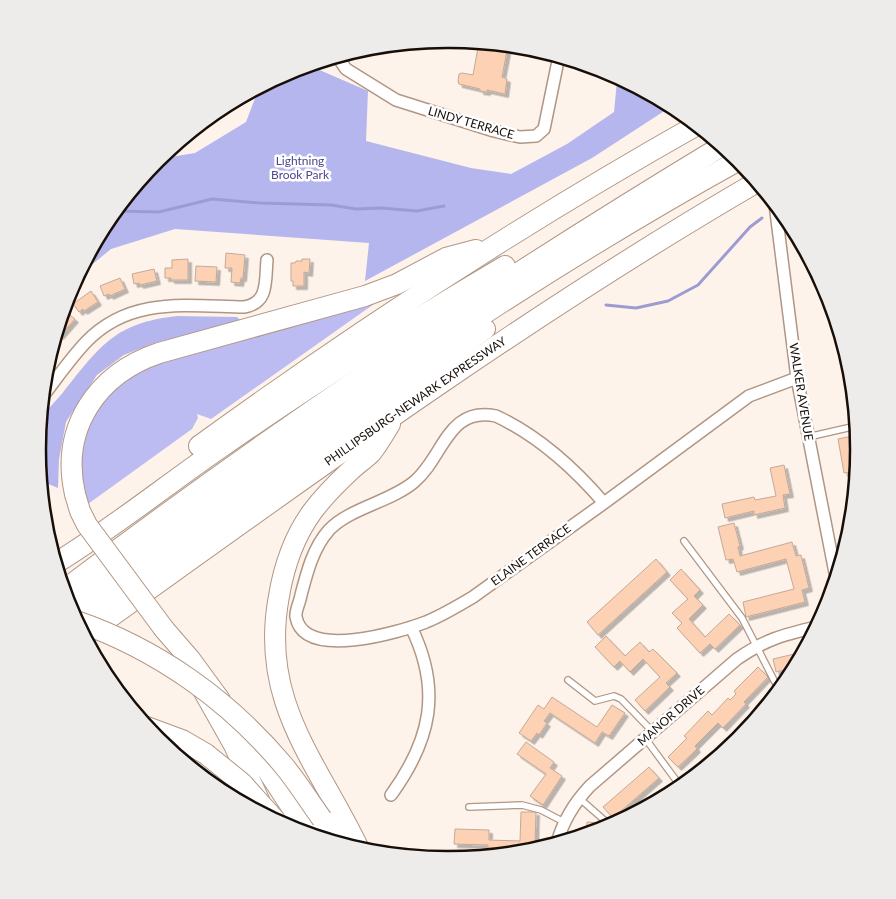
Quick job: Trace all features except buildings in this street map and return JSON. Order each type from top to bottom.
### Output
[{"type":"highway","points":[[59,549],[242,415],[386,316],[495,245],[690,129]]},
{"type":"highway","points":[[62,559],[252,426],[414,321],[608,206],[715,149]]},
{"type":"highway","points":[[70,585],[210,482],[374,368],[482,297],[716,149]]},
{"type":"highway","points":[[76,602],[263,465],[415,359],[572,259],[731,165]]},
{"type":"highway","points":[[84,617],[400,388],[731,165]]},
{"type":"highway","name":"PHILLIPSBURG-NEWARK EXPRESSWAY","points":[[90,631],[396,414],[511,336],[751,186]]},
{"type":"highway","points":[[261,805],[234,746],[212,705],[164,629],[87,525],[80,511],[72,484],[72,457],[75,438],[81,420],[101,388],[115,375],[131,365],[159,354],[365,296],[397,284],[446,258],[495,245]]},
{"type":"highway","points":[[354,840],[299,738],[284,702],[276,663],[275,624],[278,600],[286,566],[292,547],[301,530],[324,497],[371,453],[396,414]]},
{"type":"highway","points":[[87,626],[112,635],[150,654],[185,675],[216,699],[238,718],[270,751],[300,788],[330,834]]},
{"type":"highway","points":[[164,629],[215,692],[302,824]]},
{"type":"highway","points":[[163,733],[182,740],[206,754],[242,783],[262,806]]},
{"type":"street","name":"LINDY TERRACE","points":[[341,62],[346,68],[396,100],[494,131],[525,138],[536,136],[544,129],[558,63]]},
{"type":"street","name":"WALKER AVENUE","points":[[777,219],[797,378],[833,563]]},
{"type":"street","points":[[52,385],[87,341],[111,322],[124,315],[153,307],[172,305],[244,307],[258,302],[264,294],[267,260]]},
{"type":"street","name":"ELAINE TERRACE","points":[[604,503],[586,482],[552,450],[496,416],[487,414],[471,416],[463,420],[451,431],[430,465],[415,481],[400,492],[343,520],[330,529],[319,544],[309,565],[296,616],[300,627],[308,636],[321,641],[375,637],[411,627],[450,610],[473,597],[604,503],[749,396],[797,378]]},
{"type":"street","points":[[391,795],[416,755],[422,741],[428,712],[429,698],[426,668],[420,647],[411,627]]},
{"type":"street","name":"MANOR DRIVE","points":[[559,836],[564,822],[579,798],[590,786],[737,659],[756,646],[779,636],[807,629]]},
{"type":"lane","points":[[808,437],[849,428]]},
{"type":"lane","points":[[684,541],[742,618],[775,683]]},
{"type":"lane","points":[[568,680],[595,701],[614,696],[621,698],[649,735],[677,780]]},
{"type":"lane","points":[[579,798],[604,820]]},
{"type":"lane","points":[[469,807],[522,805],[541,810],[564,822]]},
{"type":"shaded area","points":[[373,302],[374,304],[211,419],[197,414],[198,418],[192,429],[88,504],[82,486],[80,454],[92,417],[108,393],[143,368]]},
{"type":"green space","name":"Lightning Brook Park","points":[[318,69],[368,91],[366,141],[471,168],[511,174],[567,144],[614,112],[617,85],[664,111],[592,158],[365,281],[369,243],[175,229],[111,249],[92,265],[114,226],[129,205],[173,157],[195,153],[246,122],[255,97],[294,78]]},
{"type":"green space","points":[[177,316],[237,317],[241,321],[154,343],[124,355],[97,375],[66,422],[59,459],[58,488],[48,484],[46,450],[49,409],[89,361],[111,339],[138,324]]},
{"type":"waterway","points":[[125,211],[159,212],[212,199],[260,203],[331,205],[356,209],[381,208],[417,211],[444,206]]},
{"type":"waterway","points":[[606,305],[636,308],[668,301],[698,285],[750,227],[762,218]]}]
